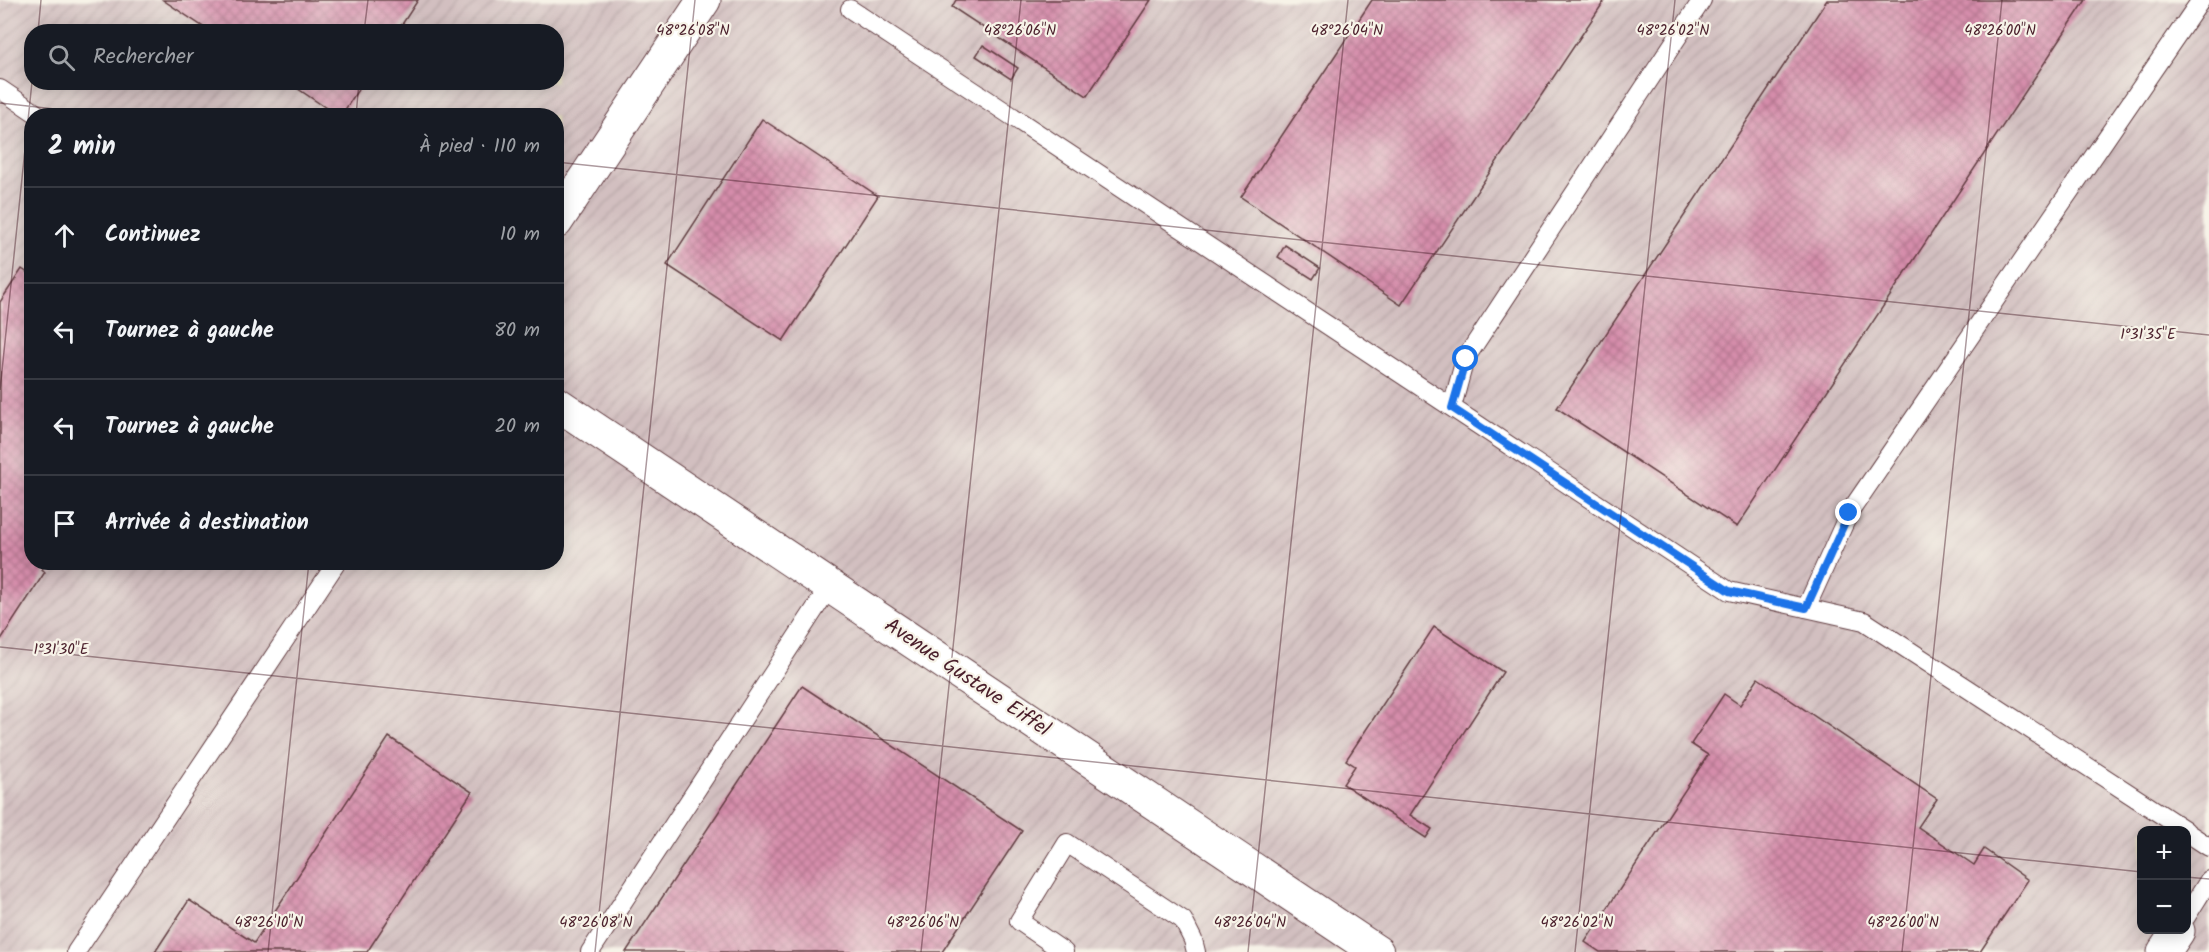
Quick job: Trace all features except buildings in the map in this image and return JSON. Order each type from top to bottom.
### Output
[{"type":"street","points":[[564,210],[704,0]]},
{"type":"street","name":"Avenue Gustave Eiffel","points":[[564,408],[1377,952]]},
{"type":"lane","points":[[1452,408],[1466,359],[1702,0]]},
{"type":"lane","points":[[1806,608],[1849,513],[2201,0]]},
{"type":"lane","points":[[850,9],[1729,591],[1864,621],[2178,826]]},
{"type":"lane","points":[[0,89],[28,108]]},
{"type":"lane","points":[[76,952],[331,570]]},
{"type":"lane","points":[[590,952],[830,586]]},
{"type":"lane","points":[[2191,834],[2209,846]]},
{"type":"lane","points":[[1064,952],[1019,921],[1068,843],[1183,920],[1196,952]]},
{"type":"lane","points":[[2191,909],[2209,880]]},
{"type":"shaded area","points":[[0,0],[2209,0],[2209,952],[0,952]]},
{"type":"route","points":[[1466,359],[1452,408],[1729,591],[1806,608],[1849,513]]}]
